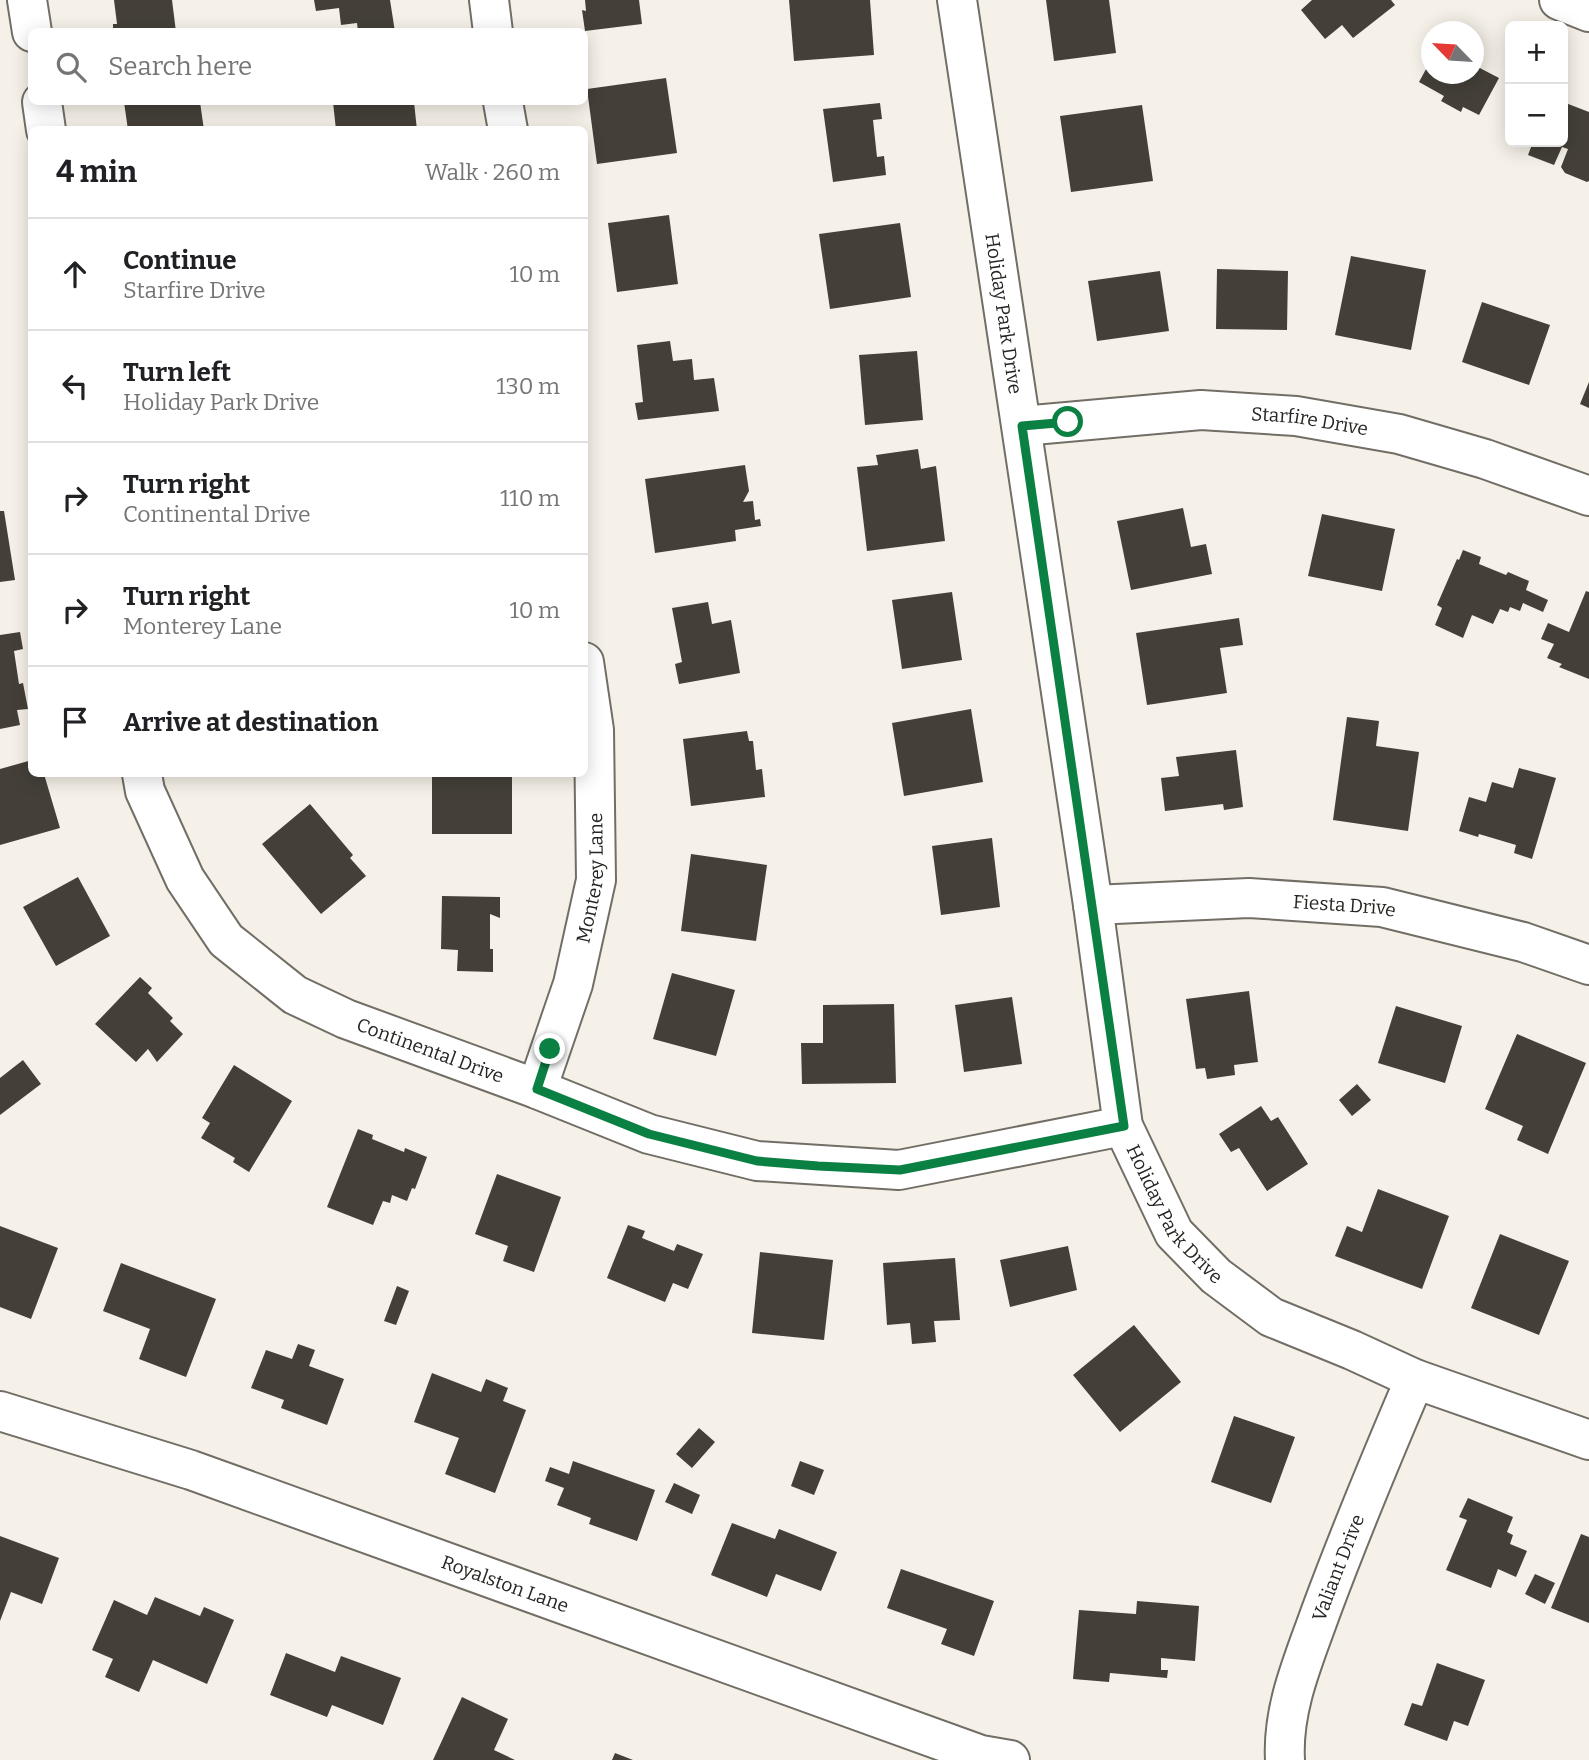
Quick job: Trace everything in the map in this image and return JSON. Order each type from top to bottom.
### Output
[{"type":"street","points":[[27,0],[31,28]]},
{"type":"street","points":[[489,0],[492,28]]},
{"type":"street","name":"Holiday Park Drive","points":[[957,0],[1124,1126],[1174,1233],[1216,1276],[1270,1317],[1415,1380],[1589,1440]]},
{"type":"street","points":[[1559,0],[1589,12]]},
{"type":"street","points":[[42,105],[45,126]]},
{"type":"street","points":[[504,105],[507,126]]},
{"type":"street","name":"Starfire Drive","points":[[1022,426],[1201,410],[1296,416],[1399,434],[1485,459],[1589,496]]},
{"type":"street","name":"Monterey Lane","points":[[537,1089],[573,984],[596,880],[594,730],[588,689]]},
{"type":"street","name":"Continental Drive","points":[[142,777],[145,792],[185,878],[226,940],[295,995],[346,1018],[649,1134],[757,1161],[900,1170],[1124,1126]]},
{"type":"street","name":"Fiesta Drive","points":[[1093,905],[1250,898],[1382,906],[1523,942],[1589,965]]},
{"type":"street","name":"Valiant Drive","points":[[1285,1760],[1284,1747],[1292,1693],[1346,1544],[1415,1380]]},
{"type":"street","name":"Royalston Lane","points":[[0,1411],[191,1469],[981,1755],[1010,1760]]},
{"type":"building","points":[[114,0],[172,0],[176,28],[113,28],[113,24],[117,24]]},
{"type":"building","points":[[314,0],[390,0],[394,28],[358,28],[357,23],[341,25],[339,8],[316,11]]},
{"type":"building","points":[[585,0],[639,0],[642,24],[588,31],[585,28],[582,10],[586,11]]},
{"type":"building","points":[[789,0],[870,0],[874,55],[794,61]]},
{"type":"building","points":[[1046,0],[1109,0],[1116,53],[1054,61]]},
{"type":"building","points":[[1312,0],[1391,0],[1395,5],[1353,38],[1342,25],[1325,39],[1301,10]]},
{"type":"building","points":[[1484,70],[1499,78],[1479,115],[1463,107],[1461,112],[1441,101],[1444,96],[1423,84],[1484,84]]},
{"type":"building","points":[[666,78],[677,153],[597,164],[588,89]]},
{"type":"building","points":[[880,103],[882,119],[873,120],[877,157],[884,156],[886,175],[833,182],[823,109]]},
{"type":"building","points":[[1568,104],[1589,112],[1589,181],[1565,173],[1561,167],[1568,149],[1562,147],[1568,147]]},
{"type":"building","points":[[124,105],[200,105],[203,126],[127,126]]},
{"type":"building","points":[[333,105],[414,105],[417,126],[336,126]]},
{"type":"building","points":[[1142,105],[1153,181],[1071,192],[1060,116]]},
{"type":"building","points":[[1531,147],[1562,147],[1554,165],[1528,155]]},
{"type":"building","points":[[669,215],[678,284],[617,292],[608,223]]},
{"type":"building","points":[[900,223],[911,297],[830,309],[819,234]]},
{"type":"building","points":[[1351,256],[1426,270],[1411,350],[1335,335]]},
{"type":"building","points":[[1217,269],[1288,271],[1287,330],[1216,329]]},
{"type":"building","points":[[1160,271],[1169,331],[1097,341],[1088,281]]},
{"type":"building","points":[[1482,302],[1550,325],[1529,385],[1462,362]]},
{"type":"building","points":[[670,341],[673,361],[692,359],[694,380],[714,378],[719,411],[638,420],[635,403],[643,402],[637,345]]},
{"type":"building","points":[[917,351],[923,420],[865,425],[859,355]]},
{"type":"building","points":[[1589,382],[1589,408],[1580,404]]},
{"type":"building","points":[[918,449],[921,469],[936,466],[945,541],[867,551],[857,467],[878,465],[876,455]]},
{"type":"building","points":[[745,465],[749,491],[743,502],[753,501],[755,520],[760,519],[761,526],[735,530],[736,541],[655,553],[645,479]]},
{"type":"building","points":[[1183,508],[1191,547],[1206,544],[1212,574],[1131,590],[1117,521]]},
{"type":"building","points":[[0,511],[4,511],[15,580],[0,582]]},
{"type":"building","points":[[1322,514],[1395,529],[1382,591],[1308,576]]},
{"type":"building","points":[[1463,550],[1481,557],[1479,564],[1529,581],[1526,590],[1548,600],[1543,612],[1523,603],[1520,611],[1510,607],[1508,612],[1500,609],[1493,624],[1472,615],[1463,638],[1435,625],[1442,608],[1437,605]]},
{"type":"building","points":[[1586,591],[1589,592],[1589,679],[1559,667],[1562,664],[1547,658],[1554,644],[1541,639],[1548,623],[1569,632]]},
{"type":"building","points":[[952,592],[962,660],[902,669],[892,600]]},
{"type":"building","points":[[708,602],[712,624],[731,620],[740,673],[679,684],[675,664],[682,662],[672,608]]},
{"type":"building","points":[[1239,618],[1243,645],[1220,648],[1227,693],[1147,705],[1136,633]]},
{"type":"building","points":[[20,632],[23,649],[14,651],[19,684],[23,683],[28,709],[17,710],[20,725],[0,729],[0,635]]},
{"type":"building","points":[[971,709],[983,782],[904,796],[892,723]]},
{"type":"building","points":[[1347,717],[1379,721],[1376,746],[1419,752],[1408,831],[1333,820]]},
{"type":"building","points":[[747,731],[749,741],[753,741],[756,770],[762,769],[765,797],[691,806],[683,739]]},
{"type":"building","points":[[1236,750],[1243,807],[1224,810],[1223,804],[1165,811],[1161,778],[1179,776],[1176,757]]},
{"type":"building","points":[[28,761],[28,777],[45,777],[60,828],[0,845],[0,769]]},
{"type":"building","points":[[1519,768],[1556,778],[1532,859],[1514,853],[1516,845],[1459,831],[1469,797],[1486,802],[1492,782],[1513,788]]},
{"type":"building","points":[[432,777],[512,777],[512,834],[432,834]]},
{"type":"building","points":[[310,804],[353,855],[350,858],[366,876],[321,914],[262,844]]},
{"type":"building","points":[[992,838],[1000,907],[941,915],[932,846]]},
{"type":"building","points":[[691,854],[767,865],[756,941],[681,931]]},
{"type":"building","points":[[78,877],[110,936],[56,966],[23,907]]},
{"type":"building","points":[[442,896],[500,897],[500,918],[490,914],[493,972],[457,971],[458,950],[441,949]]},
{"type":"building","points":[[672,973],[735,990],[716,1056],[653,1039]]},
{"type":"building","points":[[140,977],[152,988],[148,993],[173,1018],[170,1021],[183,1034],[157,1062],[148,1049],[136,1062],[95,1024]]},
{"type":"building","points":[[1249,991],[1258,1062],[1234,1065],[1235,1075],[1207,1079],[1205,1068],[1196,1069],[1186,999]]},
{"type":"building","points":[[1012,997],[1022,1064],[964,1072],[955,1005]]},
{"type":"building","points":[[894,1004],[896,1083],[802,1084],[801,1043],[823,1043],[823,1005]]},
{"type":"building","points":[[1396,1006],[1462,1026],[1445,1083],[1378,1063]]},
{"type":"building","points":[[1517,1034],[1586,1063],[1548,1154],[1517,1140],[1523,1126],[1485,1109]]},
{"type":"building","points":[[23,1060],[41,1084],[0,1115],[0,1078]]},
{"type":"building","points":[[234,1065],[292,1101],[249,1172],[233,1162],[235,1158],[201,1138],[210,1123],[202,1118]]},
{"type":"building","points":[[1357,1084],[1371,1100],[1352,1116],[1339,1100]]},
{"type":"building","points":[[1261,1106],[1271,1121],[1278,1117],[1308,1164],[1267,1191],[1239,1148],[1231,1152],[1219,1134]]},
{"type":"building","points":[[358,1129],[373,1135],[372,1139],[404,1152],[405,1148],[427,1157],[415,1189],[412,1188],[407,1201],[392,1195],[390,1203],[383,1201],[373,1225],[327,1207]]},
{"type":"building","points":[[497,1174],[561,1197],[534,1272],[503,1261],[508,1246],[475,1234]]},
{"type":"building","points":[[1378,1189],[1449,1216],[1422,1289],[1335,1256],[1347,1226],[1362,1232]]},
{"type":"building","points":[[628,1225],[645,1231],[642,1238],[674,1251],[677,1244],[703,1254],[688,1289],[673,1283],[665,1302],[607,1278]]},
{"type":"building","points":[[0,1226],[58,1248],[31,1319],[0,1307]]},
{"type":"building","points":[[1500,1234],[1569,1261],[1539,1335],[1471,1308]]},
{"type":"building","points":[[1068,1246],[1077,1290],[1010,1307],[1000,1260]]},
{"type":"building","points":[[760,1252],[833,1260],[824,1340],[752,1333]]},
{"type":"building","points":[[955,1258],[960,1320],[934,1321],[936,1342],[912,1344],[910,1323],[887,1325],[883,1263]]},
{"type":"building","points":[[121,1263],[216,1299],[186,1377],[139,1359],[150,1329],[103,1311]]},
{"type":"building","points":[[397,1286],[409,1291],[396,1325],[384,1321]]},
{"type":"building","points":[[1134,1325],[1181,1382],[1120,1432],[1073,1375]]},
{"type":"building","points":[[298,1344],[315,1350],[309,1366],[344,1379],[327,1425],[281,1408],[284,1400],[251,1388],[266,1350],[292,1359]]},
{"type":"building","points":[[432,1373],[481,1392],[486,1379],[508,1388],[503,1401],[526,1410],[495,1493],[445,1474],[459,1438],[414,1422]]},
{"type":"building","points":[[1234,1416],[1295,1437],[1271,1503],[1211,1482]]},
{"type":"building","points":[[699,1428],[715,1442],[692,1468],[676,1454]]},
{"type":"building","points":[[573,1461],[655,1490],[637,1541],[589,1524],[591,1518],[557,1505],[564,1488],[545,1481],[550,1467],[569,1474]]},
{"type":"building","points":[[800,1461],[824,1470],[814,1495],[791,1486]]},
{"type":"building","points":[[674,1483],[700,1495],[692,1514],[665,1502]]},
{"type":"building","points":[[1468,1498],[1513,1517],[1507,1532],[1513,1535],[1510,1544],[1527,1551],[1516,1577],[1498,1569],[1491,1588],[1446,1570],[1467,1520],[1459,1517]]},
{"type":"building","points":[[732,1523],[775,1539],[779,1529],[837,1552],[821,1591],[776,1574],[767,1597],[711,1575]]},
{"type":"building","points":[[1581,1534],[1589,1537],[1589,1623],[1551,1608]]},
{"type":"building","points":[[0,1536],[59,1558],[42,1604],[11,1592],[0,1621]]},
{"type":"building","points":[[901,1569],[994,1601],[974,1656],[941,1644],[947,1629],[887,1608]]},
{"type":"building","points":[[1535,1574],[1555,1583],[1545,1604],[1525,1594]]},
{"type":"building","points":[[155,1597],[200,1616],[204,1607],[234,1620],[207,1684],[153,1660],[139,1692],[105,1677],[113,1659],[92,1650],[114,1600],[147,1615]]},
{"type":"building","points":[[1137,1601],[1199,1606],[1195,1661],[1161,1658],[1161,1670],[1168,1670],[1167,1678],[1110,1673],[1109,1682],[1073,1679],[1079,1610],[1136,1614]]},
{"type":"building","points":[[286,1653],[335,1672],[341,1656],[401,1678],[383,1725],[332,1705],[327,1717],[270,1695]]},
{"type":"building","points":[[1437,1663],[1485,1680],[1468,1726],[1454,1721],[1447,1741],[1404,1725],[1412,1703],[1422,1706]]},
{"type":"building","points":[[462,1697],[508,1719],[494,1750],[515,1760],[433,1760]]},
{"type":"building","points":[[615,1753],[633,1760],[612,1760]]},
{"type":"route","points":[[550,1049],[537,1089],[649,1134],[757,1161],[900,1170],[1124,1126],[1022,426],[1068,422]]}]
